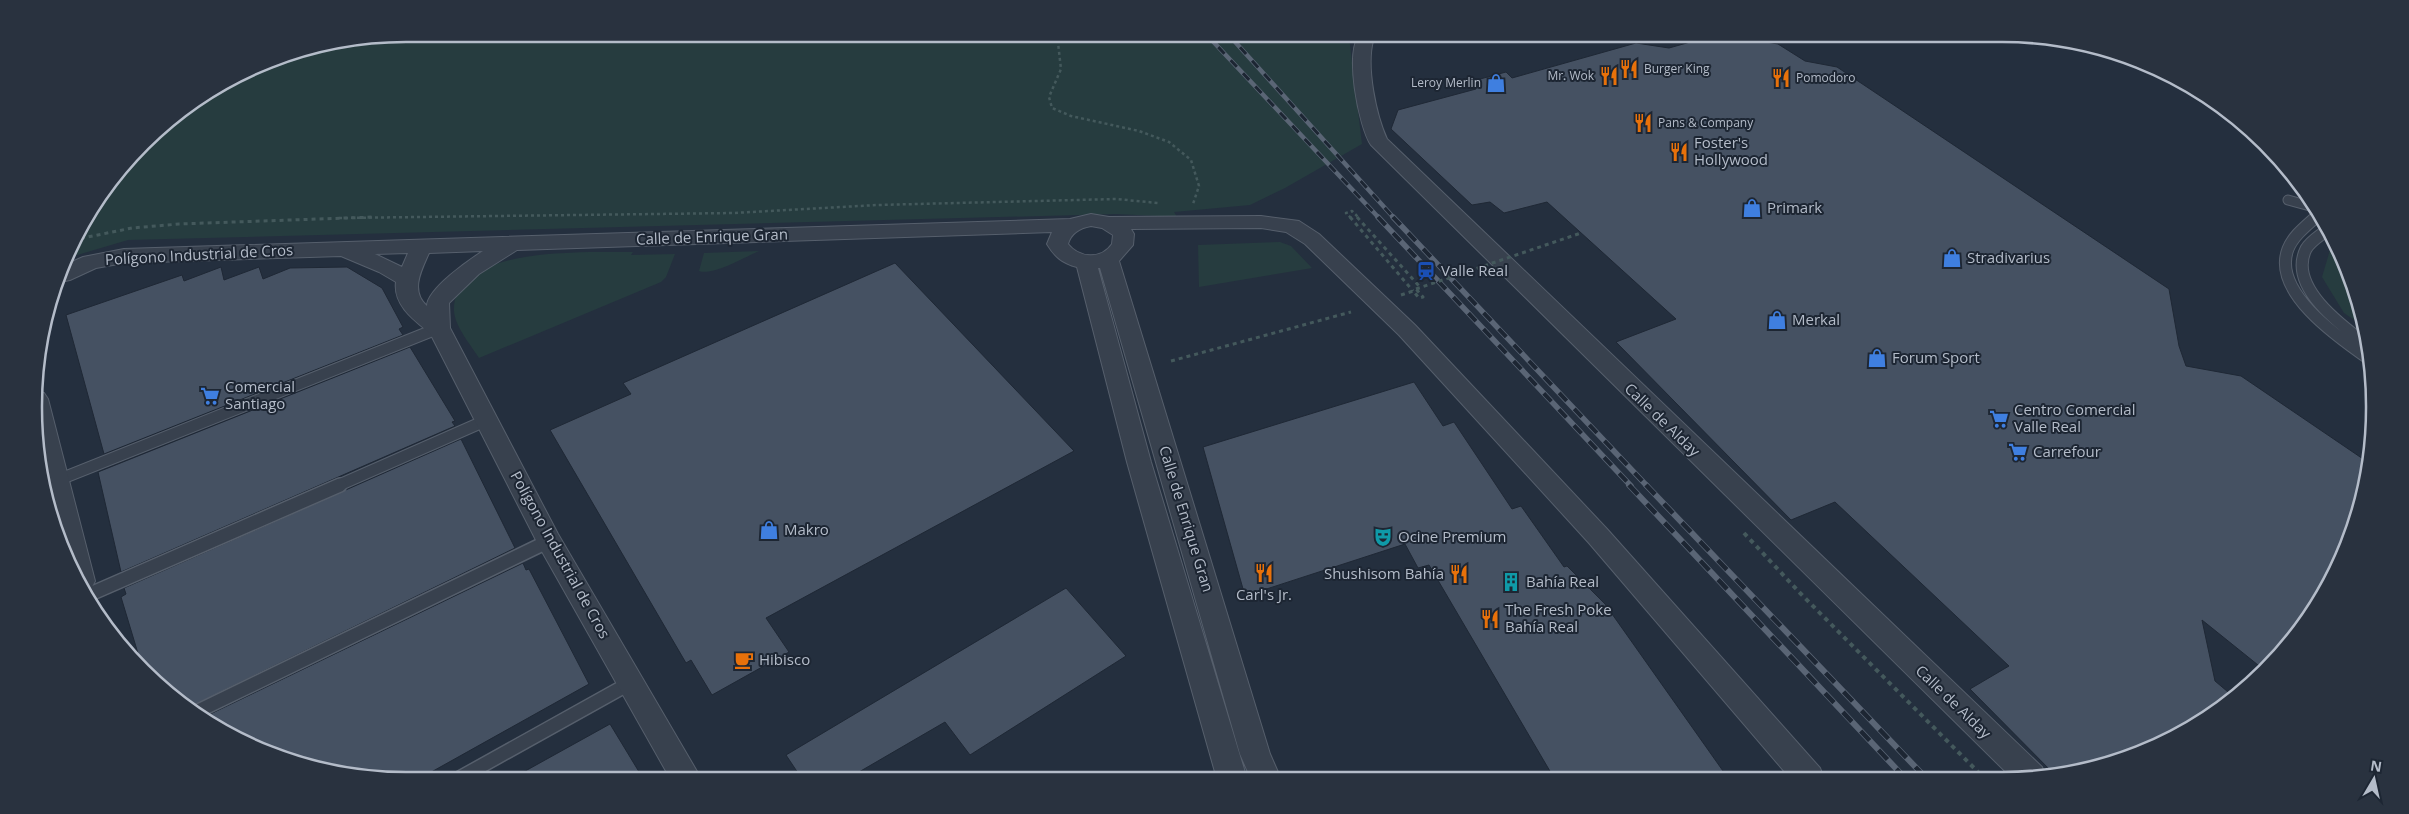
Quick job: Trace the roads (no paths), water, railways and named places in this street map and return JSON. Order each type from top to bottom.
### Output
[{"type":"street","name":"Calle de Alday","points":[[1364,42],[1362,52],[1370,121],[1378,141],[2025,771]]},
{"type":"street","name":"Calle de Enrique Gran","points":[[422,245],[1001,228],[1070,225],[1091,220],[1111,223],[1178,213]]},
{"type":"street","points":[[1106,254],[1178,213],[1292,226],[1312,239],[1393,316],[1585,522],[1804,772]]},
{"type":"street","points":[[1106,254],[1124,234],[1111,223]]},
{"type":"street","points":[[1058,244],[1058,237],[1070,225]]},
{"type":"street","name":"Calle de Enrique Gran","points":[[1001,228],[1036,235],[1058,244],[1066,256],[1106,254]]},
{"type":"street","points":[[439,300],[452,284],[472,267],[515,242]]},
{"type":"street","name":"Polígono Industrial de Cros","points":[[439,328],[439,300],[447,244]]},
{"type":"street","points":[[407,279],[422,245]]},
{"type":"street","name":"Polígono Industrial de Cros","points":[[69,272],[91,262],[124,256],[422,245]]},
{"type":"street","name":"Polígono Industrial de Cros","points":[[338,248],[387,267],[407,279],[406,295],[413,308],[439,328],[549,541],[683,772]]},
{"type":"street","name":"Calle de Enrique Gran","points":[[1106,254],[1139,462],[1230,772]]},
{"type":"street","name":"Calle de Enrique Gran","points":[[1106,254],[1255,754],[1263,772]]},
{"type":"street","points":[[43,424],[78,563]]},
{"type":"lane","points":[[2288,200],[2305,205]]},
{"type":"lane","points":[[2314,219],[2288,248],[2285,259],[2288,275],[2296,292],[2314,315],[2330,330],[2362,354]]},
{"type":"lane","points":[[2322,234],[2306,250],[2302,265],[2306,280],[2316,299],[2327,312],[2359,338]]},
{"type":"lane","points":[[58,480],[439,328]]},
{"type":"lane","points":[[93,593],[487,420]]},
{"type":"lane","points":[[202,709],[549,541]]},
{"type":"lane","points":[[470,772],[632,682]]},
{"type":"railway","points":[[1214,42],[1379,218]]},
{"type":"railway","points":[[1235,42],[1394,218]]},
{"type":"railway","points":[[1378,217],[1631,486]]},
{"type":"railway","points":[[1393,217],[1647,486]]},
{"type":"railway","points":[[1629,485],[1899,772]]},
{"type":"railway","points":[[1646,485],[1920,772]]},
{"type":"place","name":"Burger King","points":[[1629,69]]},
{"type":"place","name":"Mr. Wok","points":[[1609,76]]},
{"type":"place","name":"Pomodoro","points":[[1781,78]]},
{"type":"place","name":"Leroy Merlin","points":[[1496,83]]},
{"type":"place","name":"Pans & Company","points":[[1643,123]]},
{"type":"place","name":"Foster's Hollywood","points":[[1679,152]]},
{"type":"place","name":"Primark","points":[[1752,208]]},
{"type":"place","name":"Stradivarius","points":[[1952,258]]},
{"type":"place","name":"Valle Real","points":[[1426,271]]},
{"type":"place","name":"Merkal","points":[[1777,320]]},
{"type":"place","name":"Forum Sport","points":[[1877,358]]},
{"type":"place","name":"Comercial Santiago","points":[[210,396]]},
{"type":"place","name":"Centro Comercial Valle Real","points":[[1999,419]]},
{"type":"place","name":"Carrefour","points":[[2018,452]]},
{"type":"place","name":"Makro","points":[[769,530]]},
{"type":"place","name":"Ocine Premium","points":[[1383,537]]},
{"type":"place","name":"Carl's Jr.","points":[[1264,573]]},
{"type":"place","name":"Shushisom Bahía","points":[[1459,574]]},
{"type":"place","name":"Bahía Real","points":[[1511,582]]},
{"type":"place","name":"The Fresh Poke Bahía Real","points":[[1490,619]]},
{"type":"place","name":"Hibisco","points":[[744,660]]}]
